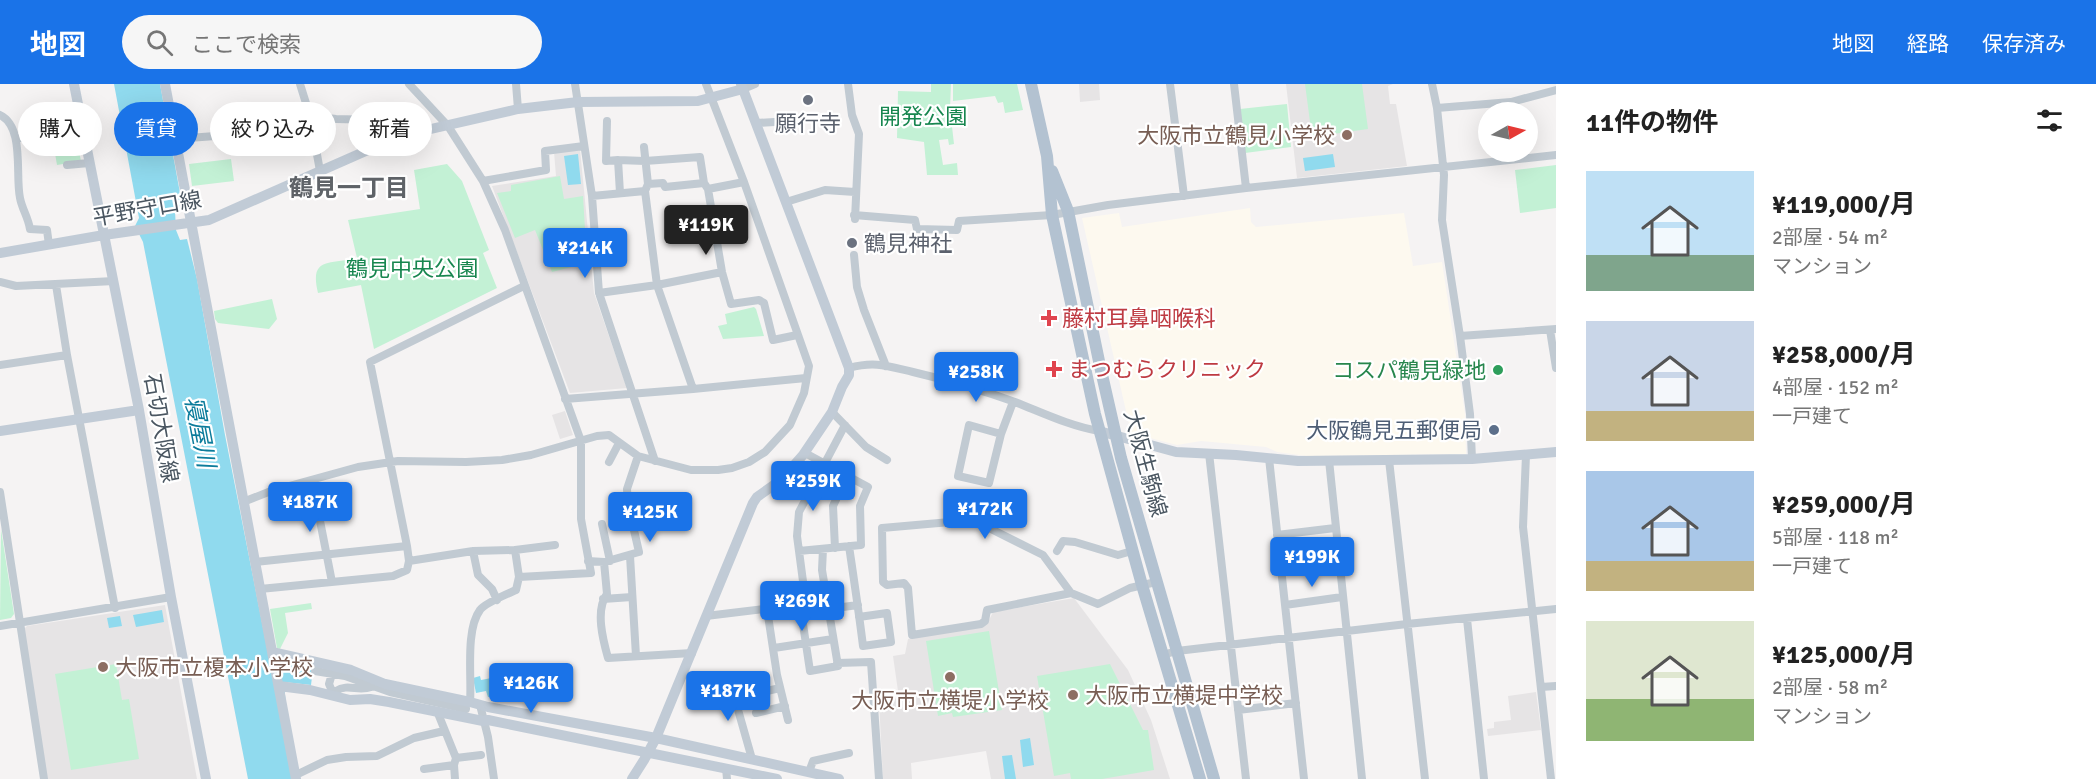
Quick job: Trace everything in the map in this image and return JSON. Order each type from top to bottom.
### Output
[{"type":"main road","name":"大阪生駒線","points":[[1031,84],[1047,156],[1052,215],[1099,431],[1162,655],[1200,779]]},
{"type":"main road","name":"大阪生駒線","points":[[1047,156],[1068,211],[1116,436],[1214,779]]},
{"type":"street","name":"石切大阪線","points":[[74,84],[77,102]]},
{"type":"street","points":[[165,84],[168,102]]},
{"type":"street","points":[[300,84],[306,102]]},
{"type":"street","points":[[409,84],[448,126],[483,180],[505,230],[581,441],[581,519],[591,573],[519,577]]},
{"type":"street","points":[[516,84],[518,110]]},
{"type":"street","points":[[574,84],[592,196],[599,292],[655,461]]},
{"type":"street","points":[[243,502],[271,490],[358,467],[390,463],[502,460],[531,455],[597,436],[609,435],[638,456],[704,471],[732,468],[749,462],[765,452],[790,425],[804,393],[809,366],[744,182],[706,84]]},
{"type":"street","points":[[632,779],[656,738],[753,503],[757,497],[781,480],[805,453],[832,412],[849,375],[849,368],[742,86],[755,84]]},
{"type":"street","points":[[848,84],[852,115],[859,134],[855,218],[915,220],[917,229],[957,230],[959,221],[1052,215],[1246,188],[1556,155]]},
{"type":"street","points":[[1170,84],[1184,196]]},
{"type":"street","points":[[1234,84],[1246,188]]},
{"type":"street","points":[[1432,84],[1443,166],[1442,219],[1461,336],[1470,414],[1472,459]]},
{"type":"street","name":"平野守口線","points":[[432,129],[518,110],[578,102],[638,100],[685,102],[712,98],[742,86]]},
{"type":"street","points":[[1437,108],[1511,102],[1546,88],[1556,90]]},
{"type":"street","points":[[0,115],[4,117],[16,138],[20,201],[28,216],[30,229],[47,231],[49,245]]},
{"type":"street","points":[[607,121],[606,161],[700,157],[722,272],[731,304],[759,300],[764,303],[773,340],[797,335]]},
{"type":"street","points":[[756,123],[791,121]]},
{"type":"street","points":[[483,180],[546,170],[545,151],[584,146]]},
{"type":"street","points":[[644,147],[646,188],[657,285],[693,389]]},
{"type":"street","name":"石切大阪線","points":[[88,156],[139,410],[171,597],[206,779]]},
{"type":"street","points":[[177,156],[187,223],[296,777],[327,760],[377,756],[414,738],[444,731]]},
{"type":"street","points":[[317,156],[320,171]]},
{"type":"street","name":"平野守口線","points":[[0,253],[209,220],[354,156]]},
{"type":"street","points":[[618,160],[620,193]]},
{"type":"street","points":[[67,165],[89,163]]},
{"type":"street","points":[[592,196],[620,193],[663,183],[665,187],[744,182]]},
{"type":"street","points":[[786,202],[825,190],[855,192]]},
{"type":"street","points":[[854,255],[857,287],[886,366]]},
{"type":"street","points":[[599,292],[657,285],[722,272]]},
{"type":"street","points":[[0,282],[16,286],[114,281]]},
{"type":"street","points":[[56,285],[115,608]]},
{"type":"street","points":[[260,589],[398,575],[407,570],[409,561],[407,546],[370,362],[524,286]]},
{"type":"street","points":[[1461,336],[1553,329],[1556,368]]},
{"type":"street","points":[[0,365],[67,355]]},
{"type":"street","points":[[849,368],[867,364],[936,377],[1082,428],[1176,452],[1298,461],[1472,459],[1556,452]]},
{"type":"street","points":[[566,399],[806,378]]},
{"type":"street","points":[[1001,434],[969,425],[958,476],[989,483],[1001,434],[1012,402]]},
{"type":"street","points":[[0,431],[139,410]]},
{"type":"street","points":[[832,412],[866,447],[887,460]]},
{"type":"street","points":[[823,549],[822,570],[838,666],[810,671],[797,536],[799,512],[844,425]]},
{"type":"street","points":[[609,462],[619,443]]},
{"type":"street","points":[[799,551],[861,545],[860,506],[868,487],[805,453]]},
{"type":"street","points":[[1209,453],[1246,779]]},
{"type":"street","points":[[1526,455],[1523,527],[1541,687],[1552,749],[1551,779]]},
{"type":"street","points":[[588,561],[607,561],[639,552],[628,504],[627,489],[638,456]]},
{"type":"street","points":[[1269,458],[1304,779]]},
{"type":"street","points":[[1329,460],[1362,779]]},
{"type":"street","points":[[1389,460],[1425,779]]},
{"type":"street","points":[[835,548],[833,506],[847,476]]},
{"type":"street","points":[[312,480],[332,582]]},
{"type":"street","points":[[0,492],[44,779]]},
{"type":"street","points":[[1071,593],[987,609],[985,621],[981,624],[912,635],[908,588],[904,583],[887,585],[883,582],[882,528],[973,520],[1043,555],[1071,593],[1098,604],[1130,588],[1156,582]]},
{"type":"street","points":[[602,524],[607,561],[607,594],[603,599],[601,626],[608,658],[692,653]]},
{"type":"street","points":[[1277,535],[1335,528]]},
{"type":"street","points":[[1057,551],[1064,541],[1118,555],[1132,551]]},
{"type":"street","points":[[409,561],[473,551],[515,550],[555,544]]},
{"type":"street","points":[[255,562],[407,546]]},
{"type":"street","points":[[849,546],[859,617],[864,646],[891,642],[887,613],[859,617]]},
{"type":"street","points":[[494,779],[488,737],[483,721],[472,705],[469,655],[476,618],[481,608],[516,590],[519,577],[515,550]]},
{"type":"street","points":[[473,551],[478,575],[492,589],[497,600]]},
{"type":"street","points":[[630,556],[636,656]]},
{"type":"street","points":[[1281,572],[1339,565]]},
{"type":"street","points":[[0,626],[171,597]]},
{"type":"street","points":[[603,599],[632,597]]},
{"type":"street","points":[[1285,605],[1342,597]]},
{"type":"street","points":[[706,616],[803,604],[828,609],[858,604]]},
{"type":"street","points":[[767,609],[780,688],[788,720]]},
{"type":"street","points":[[1162,655],[1177,651],[1346,631],[1556,609]]},
{"type":"street","points":[[1467,619],[1484,779]]},
{"type":"street","points":[[774,648],[833,639]]},
{"type":"street","points":[[273,656],[316,662],[357,672],[385,684],[472,705],[656,738],[839,779]]},
{"type":"street","points":[[316,662],[315,671],[357,679],[390,697],[437,711],[649,752],[726,774],[777,779]]},
{"type":"street","points":[[837,663],[871,662],[879,779]]},
{"type":"street","points":[[332,674],[329,684],[332,691],[341,687],[353,686],[364,689],[371,687]]},
{"type":"street","points":[[702,689],[730,682],[752,759]]},
{"type":"street","points":[[278,683],[350,700],[390,697],[472,705]]},
{"type":"street","points":[[1541,687],[1556,686]]},
{"type":"street","points":[[754,694],[780,688]]},
{"type":"street","points":[[1238,710],[1296,703]]},
{"type":"street","points":[[756,713],[784,706]]},
{"type":"street","points":[[437,711],[455,762],[455,779]]},
{"type":"street","points":[[809,772],[813,761],[849,753]]},
{"type":"street","points":[[424,769],[481,755]]},
{"type":"shaded area","points":[[1079,84],[1099,84],[1100,100],[1080,102]]},
{"type":"shaded area","name":"大阪市立鶴見小学校","points":[[1286,84],[1393,84],[1388,86],[1390,104],[1396,104],[1407,166],[1297,178]]},
{"type":"shaded area","points":[[580,149],[594,293],[627,388],[570,393],[492,186],[556,176],[554,152]]},
{"type":"shaded area","points":[[1250,208],[1251,222],[1256,227],[1404,213],[1413,266],[1442,262],[1465,414],[1466,454],[1307,456],[1277,452],[1266,447],[1201,441],[1177,445],[1131,433],[1082,218],[1119,213],[1122,227]]},
{"type":"shaded area","points":[[565,411],[573,435],[560,439],[552,415]]},
{"type":"shaded area","points":[[1074,598],[1128,670],[1151,720],[1170,779],[991,779],[986,751],[911,763],[912,779],[883,779],[879,701],[899,698],[893,656],[905,654],[908,639],[982,627],[988,622],[993,612]]},
{"type":"shaded area","name":"大阪市立榎本小学校","points":[[165,605],[197,779],[47,779],[24,629],[27,626]]},
{"type":"shaded area","points":[[1536,692],[1541,730],[1488,736],[1487,729],[1494,728],[1494,722],[1511,720],[1508,696]]},
{"type":"green space","name":"開発公園","points":[[931,84],[951,84],[950,109],[954,144],[949,145],[948,139],[939,140],[943,165],[957,163],[958,175],[927,175],[924,142],[897,138],[898,91],[931,92]]},
{"type":"green space","points":[[953,84],[1017,84],[1023,110],[1005,113],[1003,102],[998,103],[995,96],[953,101]]},
{"type":"green space","points":[[1305,84],[1362,84],[1368,129],[1312,137]]},
{"type":"green space","points":[[1287,104],[1291,147],[1245,153],[1240,109]]},
{"type":"green space","points":[[55,156],[80,156],[81,161],[57,165]]},
{"type":"green space","points":[[231,159],[234,181],[192,186],[189,164]]},
{"type":"green space","name":"鶴見中央公園","points":[[447,164],[462,181],[489,250],[483,253],[497,288],[374,349],[361,285],[318,293],[316,273],[324,264],[357,258],[348,220],[420,209],[414,170]]},
{"type":"green space","points":[[1556,165],[1556,208],[1520,213],[1515,170]]},
{"type":"green space","points":[[560,176],[564,199],[583,196],[587,263],[552,272],[535,230],[515,238],[497,193],[511,191],[511,185]]},
{"type":"green space","points":[[272,299],[277,319],[269,329],[218,323],[215,319],[214,311]]},
{"type":"green space","points":[[754,307],[764,336],[723,339],[718,326],[727,324],[725,314]]},
{"type":"green space","points":[[1,529],[14,614],[11,618],[0,620]]},
{"type":"green space","points":[[311,603],[312,609],[285,613],[288,633],[280,649],[277,648],[270,609]]},
{"type":"green space","points":[[989,631],[1002,710],[953,717],[952,713],[938,716],[926,641]]},
{"type":"green space","points":[[116,664],[122,700],[129,699],[139,759],[71,770],[55,674]]},
{"type":"green space","points":[[1110,664],[1143,730],[1148,730],[1154,770],[1102,779],[1071,779],[1070,773],[1054,776],[1037,676]]},
{"type":"water","points":[[114,84],[160,84],[163,102],[117,102]]},
{"type":"water","points":[[578,154],[581,184],[568,185],[564,156]]},
{"type":"water","points":[[1333,154],[1335,167],[1305,171],[1303,158]]},
{"type":"water","name":"寝屋川","points":[[127,156],[173,156],[181,210],[175,211],[176,230],[180,240],[187,239],[197,279],[269,658],[313,669],[311,685],[284,682],[292,779],[248,779],[143,242],[135,226],[139,218]]},
{"type":"water","points":[[162,610],[164,622],[136,627],[133,615]]},
{"type":"water","points":[[120,616],[122,626],[109,628],[107,618]]},
{"type":"water","points":[[507,675],[511,693],[488,697],[486,691],[476,693],[473,678],[480,676],[481,680]]},
{"type":"water","points":[[1030,738],[1034,765],[1023,767],[1020,740]]},
{"type":"water","points":[[1012,755],[1016,779],[1005,779],[1002,756]]},
{"type":"place","name":"願行寺","points":[[808,100]]},
{"type":"place","name":"大阪市立鶴見小学校","points":[[1347,135]]},
{"type":"place","name":"鶴見神社","points":[[852,243]]},
{"type":"place","name":"藤村耳鼻咽喉科","points":[[1049,318]]},
{"type":"place","name":"まつむらクリニック","points":[[1054,369]]},
{"type":"place","name":"コスパ鶴見緑地","points":[[1498,370]]},
{"type":"place","name":"大阪鶴見五郵便局","points":[[1494,430]]},
{"type":"place","name":"大阪市立榎本小学校","points":[[103,667]]},
{"type":"place","name":"大阪市立横堤小学校","points":[[950,677]]},
{"type":"place","name":"大阪市立横堤中学校","points":[[1073,695]]},
{"type":"district","name":"鶴見一丁目","points":[[349,188]]}]
